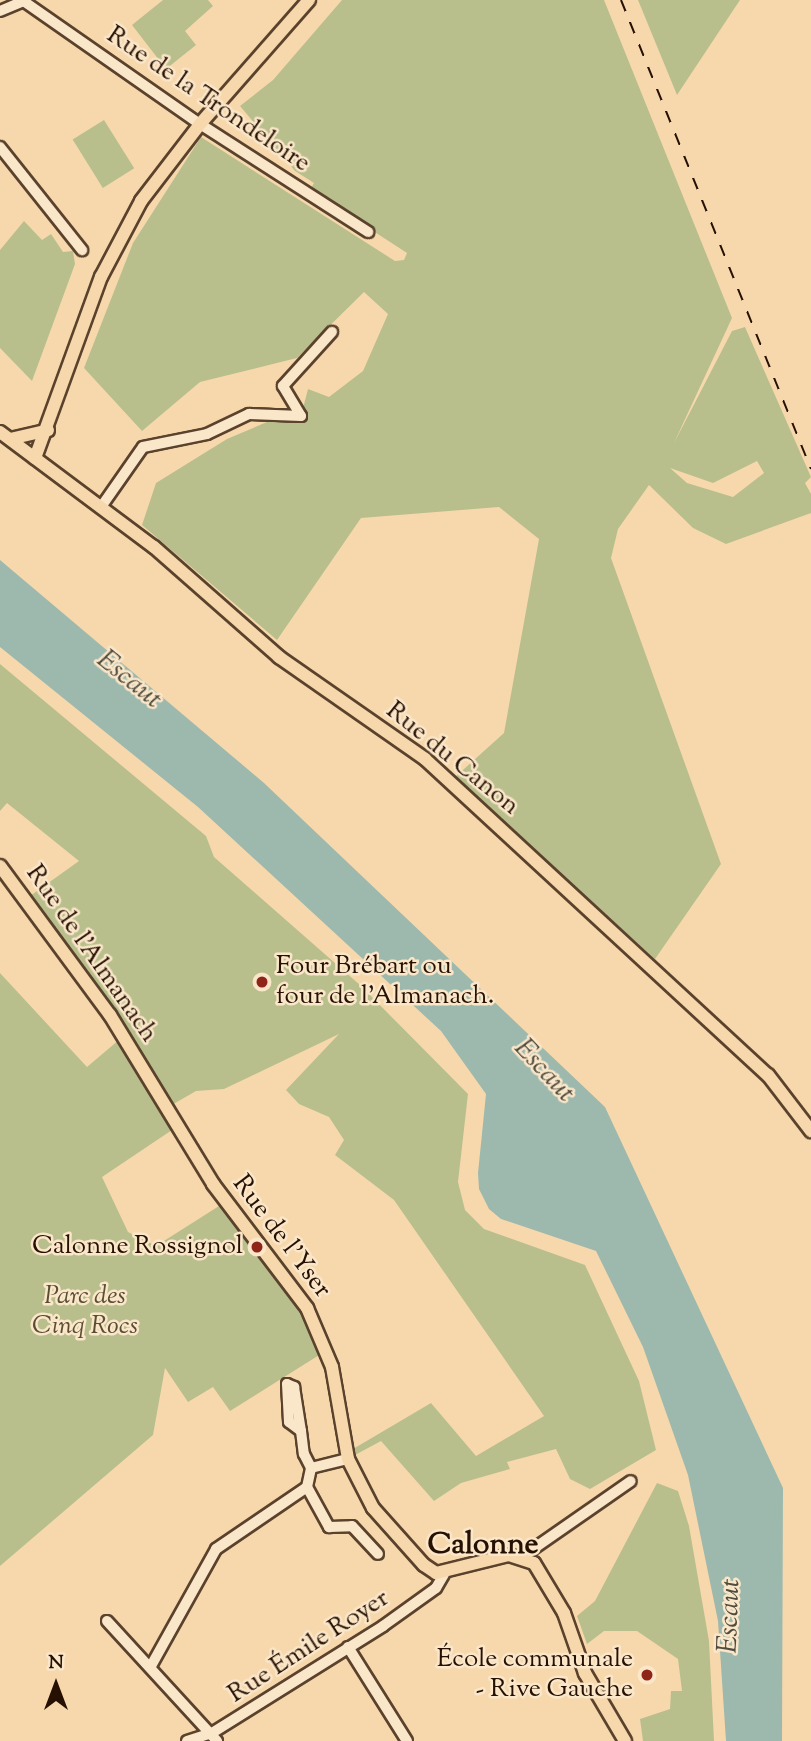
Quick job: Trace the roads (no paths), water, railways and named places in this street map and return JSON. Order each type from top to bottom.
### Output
[{"type":"main road","points":[[35,458],[48,430],[101,277],[122,234],[200,124],[309,0]]},
{"type":"main road","points":[[5,435],[48,430]]},
{"type":"main road","name":"Rue du Canon","points":[[5,435],[101,508],[279,657],[425,759],[758,1065],[811,1131]]},
{"type":"main road","name":"Rue de l'Almanach","points":[[0,866],[76,964],[144,1069]]},
{"type":"main road","name":"Rue de l'Yser","points":[[144,1069],[213,1184],[313,1317],[332,1367],[348,1460],[373,1508],[424,1565],[444,1574]]},
{"type":"main road","points":[[444,1574],[502,1556],[523,1556],[539,1569],[558,1600],[585,1673],[623,1740]]},
{"type":"street","name":"Rue de la Trondeloire","points":[[24,0],[200,124],[368,232]]},
{"type":"street","points":[[0,11],[24,0]]},
{"type":"street","points":[[0,148],[82,250]]},
{"type":"street","points":[[101,508],[143,447],[207,434],[249,414],[302,416],[283,386],[332,332]]},
{"type":"street","points":[[301,1431],[311,1468],[307,1487],[329,1527],[335,1529],[352,1526],[378,1554]]},
{"type":"street","points":[[311,1468],[348,1460]]},
{"type":"street","points":[[523,1556],[631,1481]]},
{"type":"street","points":[[151,1667],[216,1549],[307,1487]]},
{"type":"street","name":"Rue Émile Royer","points":[[187,1741],[215,1737],[436,1588],[444,1574]]},
{"type":"street","points":[[107,1621],[215,1737],[203,1741]]},
{"type":"street","points":[[348,1647],[407,1741]]},
{"type":"water","name":"Escaut","points":[[0,560],[264,783],[605,1107],[783,1488],[782,1741],[726,1741],[718,1621],[688,1475],[643,1347],[596,1251],[501,1219],[489,1209],[479,1189],[478,1173],[486,1094],[441,1031],[198,807],[0,647]]},
{"type":"railway","points":[[621,0],[811,469]]},
{"type":"place","name":"Four Brébart ou four de l'Almanach.","points":[[262,982]]},
{"type":"place","name":"Calonne Rossignol","points":[[257,1247]]},
{"type":"place","name":"École communale - Rive Gauche","points":[[647,1675]]},
{"type":"district","name":"Calonne","points":[[483,1546]]},
{"type":"park label","name":"Parc des Cinq Rocs","points":[[85,1312]]}]
